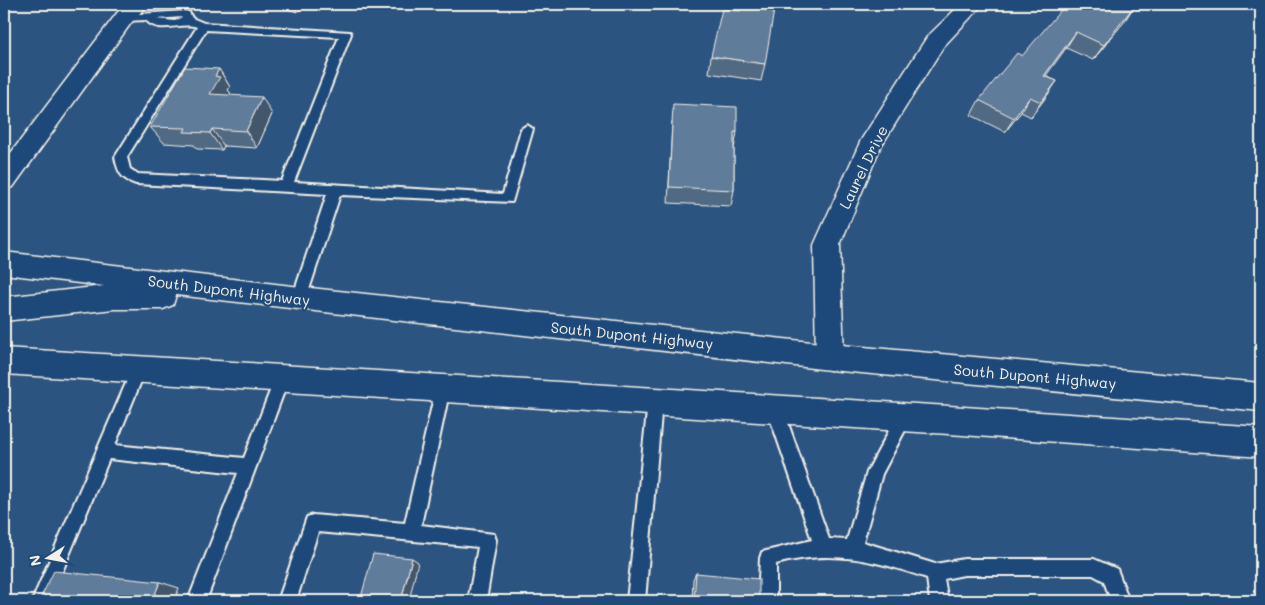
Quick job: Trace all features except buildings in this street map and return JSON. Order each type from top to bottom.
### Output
[{"type":"main road","name":"Laurel Drive","points":[[830,357],[827,245],[869,146],[935,42],[973,4]]},
{"type":"main road","points":[[4,180],[137,13]]},
{"type":"main road","name":"South Dupont Highway","points":[[4,263],[296,298],[830,357],[1261,397]]},
{"type":"main road","points":[[4,309],[114,297],[296,298]]},
{"type":"main road","points":[[4,361],[904,417],[1261,442]]},
{"type":"lane","points":[[137,13],[154,23],[176,24],[188,20],[202,26],[346,34],[286,186]]},
{"type":"lane","points":[[202,26],[121,157],[124,172],[136,179],[508,199],[528,129]]},
{"type":"lane","points":[[296,298],[335,190]]},
{"type":"lane","points":[[41,601],[139,369]]},
{"type":"lane","points":[[197,601],[282,378]]},
{"type":"lane","points":[[411,532],[443,388]]},
{"type":"lane","points":[[636,601],[655,402]]},
{"type":"lane","points":[[775,409],[823,547]]},
{"type":"lane","points":[[853,548],[875,472],[904,417]]},
{"type":"lane","points":[[105,451],[249,466]]},
{"type":"lane","points":[[287,601],[313,523],[488,540],[477,601]]},
{"type":"lane","points":[[767,601],[768,558],[795,549],[823,547],[853,548],[935,572],[964,567],[1094,567],[1111,575],[1120,601]]},
{"type":"lane","points":[[935,572],[939,601]]}]
